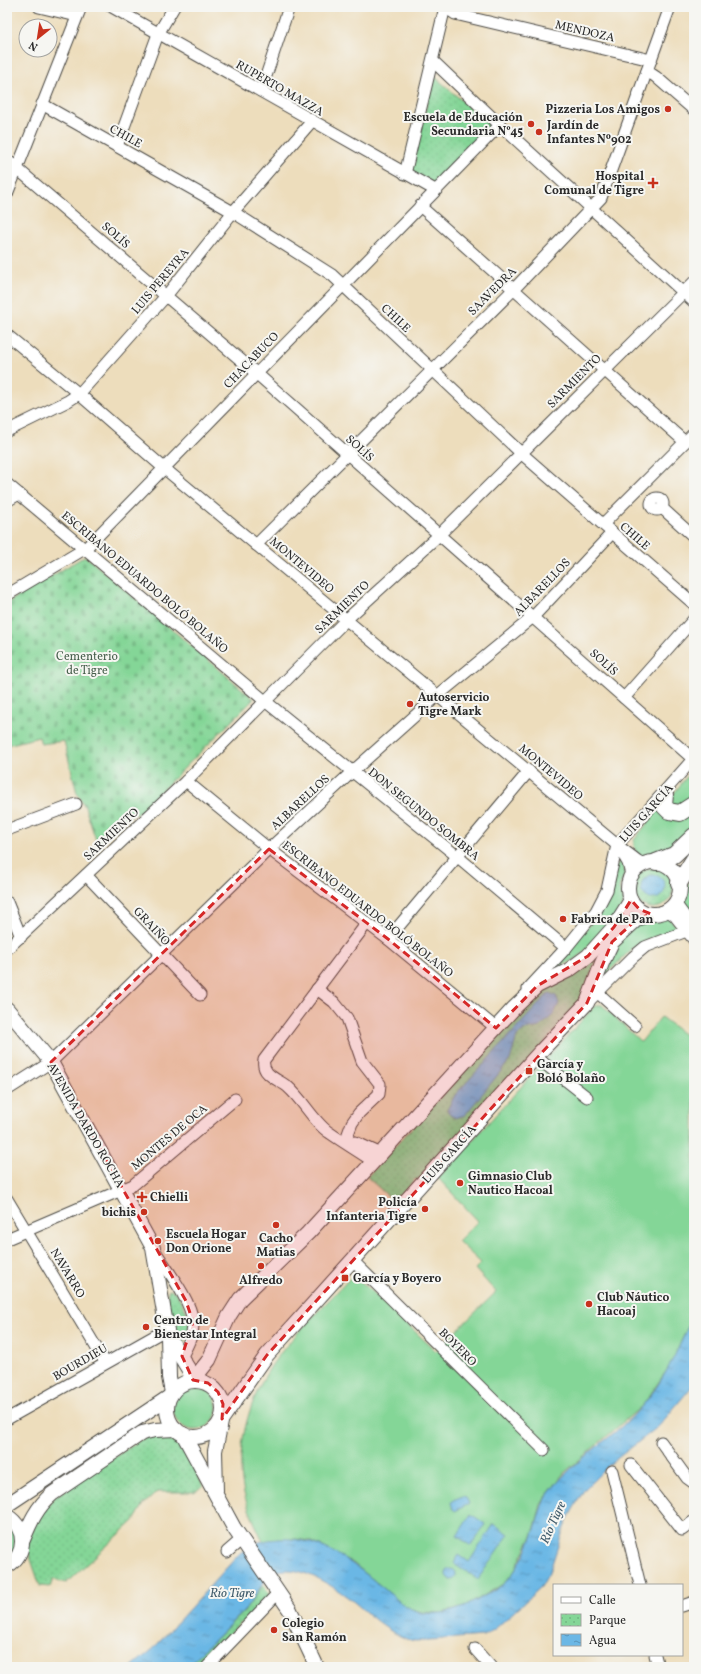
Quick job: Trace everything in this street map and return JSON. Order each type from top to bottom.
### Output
[{"type":"highway","points":[[665,794],[664,806],[669,811],[680,813],[694,804]]},
{"type":"highway","points":[[650,863],[674,855],[694,836]]},
{"type":"highway","points":[[679,882],[694,859]]},
{"type":"main road","points":[[650,863],[669,866],[674,871],[679,882],[678,897],[671,907],[651,914],[639,909],[631,900],[628,887],[631,875],[650,863]]},
{"type":"main road","name":"LUIS GARCÍA","points":[[192,1380],[210,1360],[229,1316],[240,1299],[308,1233],[514,1008],[537,986],[569,970],[588,956],[614,927],[631,900]]},
{"type":"main road","name":"LUIS GARCÍA","points":[[218,1499],[214,1468],[215,1451],[221,1420],[268,1355],[536,1057],[587,1003],[602,963],[612,942],[637,919],[651,914]]},
{"type":"main road","name":"AVENIDA DARDO ROCHA","points":[[7,1009],[51,1062],[123,1190],[153,1248],[167,1332],[170,1395]]},
{"type":"main road","name":"AVENIDA DARDO ROCHA","points":[[167,1332],[182,1356],[192,1380]]},
{"type":"main road","points":[[7,1506],[170,1395],[183,1383],[192,1380],[208,1384],[218,1392],[223,1404],[221,1420],[215,1429],[196,1437],[180,1432],[155,1430],[142,1433],[52,1494],[37,1508],[17,1557],[9,1565]]},
{"type":"main road","points":[[170,1395],[168,1413],[169,1419],[180,1432],[244,1542],[290,1610],[317,1667]]},
{"type":"main road","points":[[7,1516],[19,1528],[22,1545]]},
{"type":"street","points":[[7,194],[79,12],[40,7]]},
{"type":"street","name":"RUPERTO MAZZA","points":[[112,7],[435,190]]},
{"type":"street","points":[[117,146],[158,34],[174,7]]},
{"type":"street","points":[[261,91],[289,7]]},
{"type":"street","points":[[405,174],[445,7]]},
{"type":"street","name":"MENDOZA","points":[[445,7],[455,14],[651,60]]},
{"type":"street","name":"SAAVEDRA","points":[[256,545],[514,289],[601,198],[670,7]]},
{"type":"street","points":[[433,61],[500,125],[694,302]]},
{"type":"street","points":[[647,72],[656,77],[694,110]]},
{"type":"street","name":"CHILE","points":[[42,104],[233,212],[332,275],[521,453],[694,604]]},
{"type":"street","name":"LUIS PEREYRA","points":[[7,431],[79,394],[166,296],[233,212],[312,121]]},
{"type":"street","name":"CHACABUCO","points":[[7,595],[86,548],[165,469],[256,373],[500,125]]},
{"type":"street","name":"SOLÍS","points":[[7,160],[256,373],[438,536],[534,617],[694,759]]},
{"type":"street","points":[[420,206],[685,442]]},
{"type":"street","name":"SARMIENTO","points":[[7,949],[186,781],[347,620],[438,536],[694,282]]},
{"type":"street","name":"MONTEVIDEO","points":[[7,335],[79,394],[165,469],[617,845],[631,856],[650,863]]},
{"type":"street","points":[[603,524],[694,433]]},
{"type":"street","name":"ESCRIBANO EDUARDO BOLÓ BOLAÑO","points":[[7,484],[86,548],[266,701]]},
{"type":"street","points":[[7,501],[19,494]]},
{"type":"street","points":[[662,508],[694,537]]},
{"type":"street","name":"ALBARELLOS","points":[[7,1090],[51,1062],[269,849],[352,772],[437,696],[534,617],[612,533]]},
{"type":"street","points":[[624,698],[694,619]]},
{"type":"street","name":"DON SEGUNDO SOMBRA","points":[[266,701],[458,857],[566,948]]},
{"type":"street","name":"LUIS GARCÍA","points":[[514,1008],[524,992],[566,948],[590,920],[608,890],[617,845],[632,831],[694,759]]},
{"type":"street","points":[[388,939],[529,771]]},
{"type":"street","name":"ESCRIBANO EDUARDO BOLÓ BOLAÑO","points":[[186,781],[269,849],[388,939],[496,1028]]},
{"type":"street","points":[[7,830],[76,804]]},
{"type":"street","points":[[631,856],[628,847],[632,831]]},
{"type":"street","name":"MONTEVIDEO","points":[[617,845],[628,863],[631,875]]},
{"type":"street","name":"GRAIÑO","points":[[86,875],[200,995]]},
{"type":"street","points":[[7,902],[21,937]]},
{"type":"street","points":[[671,907],[690,919],[690,930],[694,940]]},
{"type":"street","points":[[671,907],[675,916],[690,930]]},
{"type":"street","points":[[367,923],[264,1060],[263,1066],[265,1071],[289,1088],[304,1103],[329,1133],[378,1158]]},
{"type":"street","name":"LUIS GARCÍA","points":[[587,1003],[633,957],[646,947],[690,930]]},
{"type":"street","points":[[318,989],[334,1002],[347,1018],[362,1061],[380,1084],[379,1094],[359,1113],[343,1139]]},
{"type":"street","points":[[598,993],[635,1026]]},
{"type":"street","points":[[536,1057],[586,1097]]},
{"type":"street","name":"MONTES DE OCA","points":[[7,1239],[133,1185],[235,1099]]},
{"type":"street","name":"NAVARRO","points":[[7,1199],[105,1362]]},
{"type":"street","name":"AVENIDA DARDO ROCHA","points":[[153,1248],[179,1288],[192,1315],[193,1322],[190,1338],[182,1356]]},
{"type":"street","name":"BOYERO","points":[[353,1261],[544,1450]]},
{"type":"street","points":[[161,1293],[168,1289],[179,1288]]},
{"type":"street","name":"BOURDIEU","points":[[7,1419],[105,1362],[167,1332]]},
{"type":"street","points":[[661,1442],[687,1478],[694,1483]]},
{"type":"street","points":[[630,1465],[682,1530],[694,1521]]},
{"type":"street","points":[[612,1471],[640,1584]]},
{"type":"street","points":[[227,1552],[244,1542]]},
{"type":"street","points":[[207,1667],[279,1592]]},
{"type":"street","points":[[683,1606],[694,1602]]},
{"type":"street","points":[[475,1649],[491,1667]]},
{"type":"street","points":[[656,1656],[658,1667]]},
{"type":"highlighted area","points":[[269,849],[388,939],[496,1028],[537,986],[588,956],[614,927],[631,900],[639,909],[651,914],[637,919],[612,942],[587,1003],[267,1355],[222,1419],[223,1404],[218,1392],[208,1383],[193,1380],[182,1356],[193,1322],[186,1301],[51,1062]]},
{"type":"green space","points":[[435,77],[489,124],[487,130],[435,185],[412,173],[411,170],[433,78]]},
{"type":"green space","name":"Cementerio de Tigre","points":[[85,556],[254,699],[137,815],[134,813],[98,846],[85,807],[77,793],[64,741],[41,744],[39,737],[7,745],[7,603]]},
{"type":"green space","points":[[694,767],[694,800],[674,810],[668,801]]},
{"type":"green space","points":[[662,805],[694,809],[694,829],[684,842],[677,848],[650,858],[643,857],[638,854],[635,849],[634,840]]},
{"type":"green space","points":[[619,861],[621,861],[624,866],[625,873],[619,888],[624,901],[620,911],[580,956],[546,975],[593,921]]},
{"type":"green space","points":[[694,866],[694,915],[689,912],[686,907],[685,900]]},
{"type":"green space","points":[[653,868],[667,874],[673,888],[667,902],[653,908],[639,902],[633,888],[639,874]]},
{"type":"green space","points":[[662,916],[669,918],[679,929],[654,937],[633,948],[602,978],[610,956],[623,937],[631,929],[641,923],[651,918]]},
{"type":"green space","points":[[602,946],[579,1004],[421,1180],[415,1179],[397,1199],[390,1198],[367,1177],[530,999]]},
{"type":"green space","name":"Club Náutico Hacoaj","points":[[602,1005],[641,1042],[661,1017],[694,1042],[694,1313],[671,1364],[643,1405],[564,1473],[547,1495],[541,1505],[533,1534],[514,1572],[503,1584],[465,1607],[441,1613],[422,1612],[407,1608],[353,1563],[323,1547],[309,1541],[296,1539],[263,1541],[248,1506],[241,1475],[243,1437],[254,1399],[262,1381],[283,1350],[299,1331],[352,1276],[355,1276],[436,1351],[496,1292],[475,1269],[481,1263],[458,1241],[478,1221],[438,1178],[594,1007]]},
{"type":"green space","points":[[169,1290],[176,1292],[191,1320],[182,1349],[168,1312],[167,1296]]},
{"type":"green space","points":[[191,1386],[199,1386],[204,1387],[211,1392],[216,1399],[216,1417],[211,1424],[204,1429],[191,1430],[183,1427],[176,1420],[173,1412],[173,1404],[176,1396],[183,1389]]},
{"type":"green space","points":[[151,1436],[172,1440],[179,1445],[190,1459],[203,1486],[194,1492],[157,1492],[144,1504],[134,1521],[66,1583],[53,1579],[50,1587],[40,1586],[27,1548],[34,1524],[54,1497],[142,1439]]},
{"type":"green space","points":[[7,1523],[15,1531],[16,1548],[7,1560]]},
{"type":"green space","points":[[263,1585],[271,1596],[245,1623],[242,1622],[224,1639],[225,1644],[200,1667],[187,1667],[247,1608]]},
{"type":"water","points":[[653,875],[661,879],[665,887],[661,895],[653,899],[645,895],[641,887],[645,879]]},
{"type":"water","points":[[549,993],[556,996],[559,1003],[554,1014],[540,1027],[524,1030],[517,1036],[510,1060],[465,1115],[456,1118],[450,1115],[447,1110],[455,1095]]},
{"type":"water","name":"Río Tigre","points":[[694,1313],[694,1384],[659,1426],[610,1464],[584,1490],[566,1522],[549,1573],[541,1587],[495,1629],[483,1636],[415,1641],[406,1639],[375,1620],[337,1589],[326,1583],[302,1572],[291,1570],[280,1571],[271,1575],[267,1579],[245,1609],[187,1667],[131,1667],[153,1649],[240,1553],[259,1542],[277,1539],[294,1539],[326,1548],[355,1565],[408,1607],[422,1612],[440,1613],[455,1610],[470,1604],[495,1590],[513,1574],[521,1561],[533,1535],[542,1505],[548,1494],[562,1477],[633,1416],[659,1384],[672,1361]]},
{"type":"water","points":[[463,1496],[466,1497],[469,1504],[455,1511],[451,1503],[453,1500]]},
{"type":"water","points":[[471,1514],[485,1524],[471,1546],[457,1536]]},
{"type":"water","points":[[494,1524],[509,1534],[478,1579],[454,1563],[459,1555],[469,1562]]},
{"type":"water","points":[[449,1569],[453,1569],[455,1570],[455,1578],[449,1579],[446,1576],[446,1572]]},
{"type":"place","name":"Pizzeria Los Amigos","points":[[668,109]]},
{"type":"place","name":"Escuela de Educación Secundaria N°45","points":[[531,124]]},
{"type":"place","name":"Jardín de Infantes Nº902","points":[[539,132]]},
{"type":"place","name":"Hospital Comunal de Tigre","points":[[653,183]]},
{"type":"place","name":"Autoservicio Tigre Mark","points":[[410,704]]},
{"type":"place","name":"Fabrica de Pan","points":[[563,919]]},
{"type":"place","name":"García y Boló Bolaño","points":[[529,1071]]},
{"type":"place","name":"Gimnasio Club Nautico Hacoal","points":[[460,1183]]},
{"type":"place","name":"Chielli","points":[[142,1197]]},
{"type":"place","name":"Policía Infanteria Tigre","points":[[425,1209]]},
{"type":"place","name":"bichis","points":[[144,1212]]},
{"type":"place","name":"Cacho Matias","points":[[276,1225]]},
{"type":"place","name":"Escuela Hogar Don Orione","points":[[158,1241]]},
{"type":"place","name":"Alfredo","points":[[261,1266]]},
{"type":"place","name":"García y Boyero","points":[[345,1278]]},
{"type":"place","name":"Club Náutico Hacoaj","points":[[589,1304]]},
{"type":"place","name":"Centro de Bienestar Integral","points":[[146,1327]]},
{"type":"place","name":"Colegio San Ramón","points":[[274,1630]]}]
